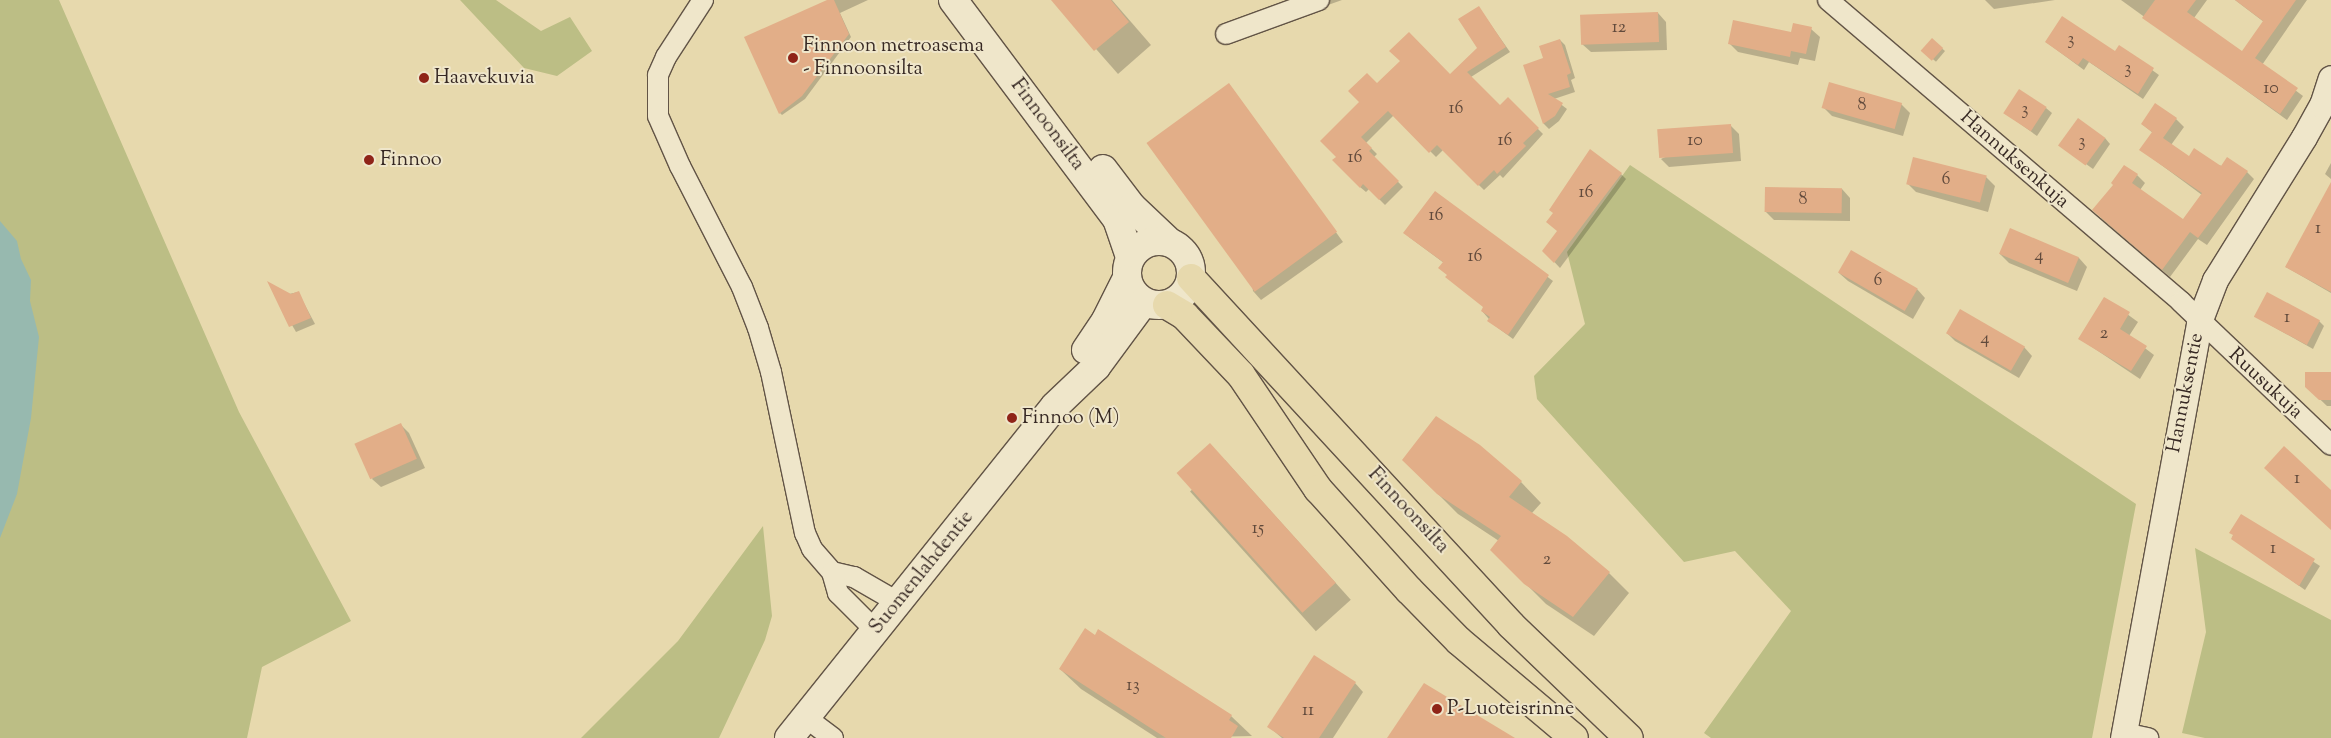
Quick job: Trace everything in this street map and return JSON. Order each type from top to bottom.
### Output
[{"type":"main road","name":"Finnoonsilta","points":[[953,0],[1117,219],[1128,268]]},
{"type":"main road","name":"Finnoonsilta","points":[[977,0],[1132,207],[1169,242]]},
{"type":"main road","points":[[1156,304],[1187,290],[1191,278],[1187,256],[1169,242],[1147,242],[1128,268],[1132,293],[1156,304],[1185,316],[1241,375],[1318,489],[1409,590],[1459,641],[1490,664],[1574,738]]},
{"type":"main road","name":"Suomenlahdentie","points":[[1055,406],[1128,268]]},
{"type":"main road","name":"Finnoonsilta","points":[[1191,278],[1511,625],[1630,738]]},
{"type":"main road","name":"Suomenlahdentie","points":[[789,738],[1055,406],[1096,367],[1156,304]]},
{"type":"street","points":[[703,0],[666,56],[658,75],[658,116],[755,320],[771,372],[800,520],[812,549],[832,572],[838,593],[876,630]]},
{"type":"street","points":[[1226,34],[1320,0]]},
{"type":"street","name":"Hannuksenkuja","points":[[1828,0],[2181,302],[2200,322]]},
{"type":"street","name":"Hannuksentie","points":[[2123,736],[2200,322],[2215,280],[2322,105],[2331,78]]},
{"type":"street","name":"Ruusukuja","points":[[2200,322],[2331,445]]},
{"type":"street","points":[[832,572],[854,577],[899,602]]},
{"type":"street","points":[[806,717],[833,738]]},
{"type":"street","points":[[2123,736],[2148,738]]},
{"type":"green space","points":[[0,0],[59,0],[239,412],[351,621],[262,667],[247,738],[0,738]]},
{"type":"green space","points":[[460,0],[496,0],[541,31],[570,17],[592,51],[557,76],[524,68]]},
{"type":"green space","points":[[1630,165],[2136,504],[2092,738],[1711,738],[1704,733],[1791,611],[1735,551],[1684,562],[1537,399],[1534,376],[1585,324],[1567,252]]},
{"type":"green space","points":[[763,526],[772,616],[765,640],[719,738],[581,738],[678,641]]},
{"type":"green space","points":[[2195,548],[2331,620],[2331,738],[2205,738],[2182,733],[2206,632]]},
{"type":"water","points":[[0,221],[17,241],[21,259],[31,280],[30,301],[39,337],[31,418],[17,494],[0,538]]},
{"type":"building","name":"Finnoon metroasema - Finnoonsilta","points":[[827,0],[834,0],[849,34],[802,96],[779,114],[744,37]]},
{"type":"building","points":[[1051,0],[1111,0],[1129,22],[1094,51]]},
{"type":"building","points":[[2155,0],[2196,0],[2187,12],[2242,51],[2263,21],[2235,0],[2296,0],[2255,58],[2298,88],[2280,114],[2142,18]]},
{"type":"building","points":[[1479,6],[1506,47],[1467,72],[1500,105],[1508,97],[1539,128],[1523,143],[1526,146],[1497,174],[1494,170],[1478,186],[1437,145],[1429,153],[1388,111],[1361,137],[1372,148],[1369,151],[1399,181],[1379,200],[1363,184],[1360,188],[1332,160],[1336,157],[1320,141],[1359,102],[1348,91],[1367,73],[1377,83],[1400,61],[1389,51],[1409,32],[1450,74],[1477,48],[1458,19]]},
{"type":"building","points":[[1658,12],[1659,42],[1581,45],[1580,15]]},
{"type":"building","points":[[2062,16],[2115,51],[2119,45],[2154,68],[2138,94],[2083,58],[2078,65],[2045,42]]},
{"type":"building","points":[[1733,20],[1791,32],[1793,23],[1812,27],[1806,54],[1791,51],[1790,57],[1728,44]]},
{"type":"building","points":[[1932,38],[1943,48],[1932,61],[1921,51]]},
{"type":"building","points":[[1560,39],[1571,73],[1567,75],[1570,87],[1548,94],[1563,103],[1555,116],[1543,124],[1523,65],[1543,58],[1539,46]]},
{"type":"building","points":[[1829,82],[1902,103],[1895,129],[1822,108]]},
{"type":"building","points":[[1229,83],[1337,232],[1255,292],[1146,143]]},
{"type":"building","points":[[2019,89],[2047,107],[2031,131],[2003,113]]},
{"type":"building","points":[[2155,103],[2177,118],[2163,138],[2189,156],[2194,148],[2221,166],[2227,157],[2248,171],[2198,238],[2190,232],[2162,270],[2092,210],[2113,185],[2111,183],[2124,165],[2138,174],[2132,183],[2183,219],[2202,193],[2139,150],[2152,132],[2141,124]]},
{"type":"building","points":[[2078,118],[2106,138],[2086,165],[2058,146]]},
{"type":"building","points":[[1731,124],[1733,153],[1659,158],[1657,129]]},
{"type":"building","points":[[1590,149],[1622,173],[1554,263],[1542,251],[1557,231],[1546,222],[1553,213],[1549,210]]},
{"type":"building","points":[[1913,157],[1987,175],[1980,203],[1906,184]]},
{"type":"building","points":[[2331,182],[2331,292],[2285,267]]},
{"type":"building","points":[[1765,187],[1842,188],[1842,213],[1765,212]]},
{"type":"building","points":[[1435,191],[1549,275],[1508,335],[1487,321],[1490,317],[1481,311],[1483,307],[1445,277],[1447,275],[1438,268],[1443,262],[1403,233]]},
{"type":"building","points":[[2010,228],[2079,257],[2068,283],[1999,254]]},
{"type":"building","points":[[1851,250],[1918,288],[1905,311],[1838,273]]},
{"type":"building","points":[[267,281],[291,294],[299,291],[311,318],[289,327]]},
{"type":"building","points":[[2267,292],[2320,320],[2307,345],[2254,317]]},
{"type":"building","points":[[2104,297],[2130,312],[2120,329],[2147,346],[2131,371],[2078,339]]},
{"type":"building","points":[[1960,309],[2025,346],[2011,371],[1946,333]]},
{"type":"building","points":[[2305,372],[2331,372],[2331,400],[2319,400],[2305,387]]},
{"type":"building","points":[[1436,416],[1480,445],[1522,481],[1509,497],[1567,536],[1610,572],[1573,617],[1524,584],[1490,550],[1501,536],[1437,494],[1402,460]]},
{"type":"building","points":[[401,423],[417,459],[370,479],[354,444]]},
{"type":"building","points":[[1210,443],[1336,583],[1302,613],[1177,473]]},
{"type":"building","points":[[2284,446],[2331,490],[2331,530],[2264,468]]},
{"type":"building","points":[[2241,514],[2315,559],[2299,586],[2231,539],[2233,535],[2229,533]]},
{"type":"building","points":[[1085,628],[1095,635],[1098,629],[1232,715],[1229,720],[1238,726],[1231,738],[1166,738],[1059,669]]},
{"type":"building","points":[[1314,655],[1356,682],[1319,738],[1284,738],[1267,727]]},
{"type":"building","name":"P-Luoteisrinne","points":[[1424,683],[1515,738],[1387,738]]},
{"type":"place","name":"Finnoon metroasema - Finnoonsilta","points":[[793,58]]},
{"type":"place","name":"Haavekuvia","points":[[424,78]]},
{"type":"place","name":"Finnoo","points":[[369,160]]},
{"type":"place","name":"Finnoo (M)","points":[[1012,418]]},
{"type":"place","name":"P-Luoteisrinne","points":[[1437,709]]}]
